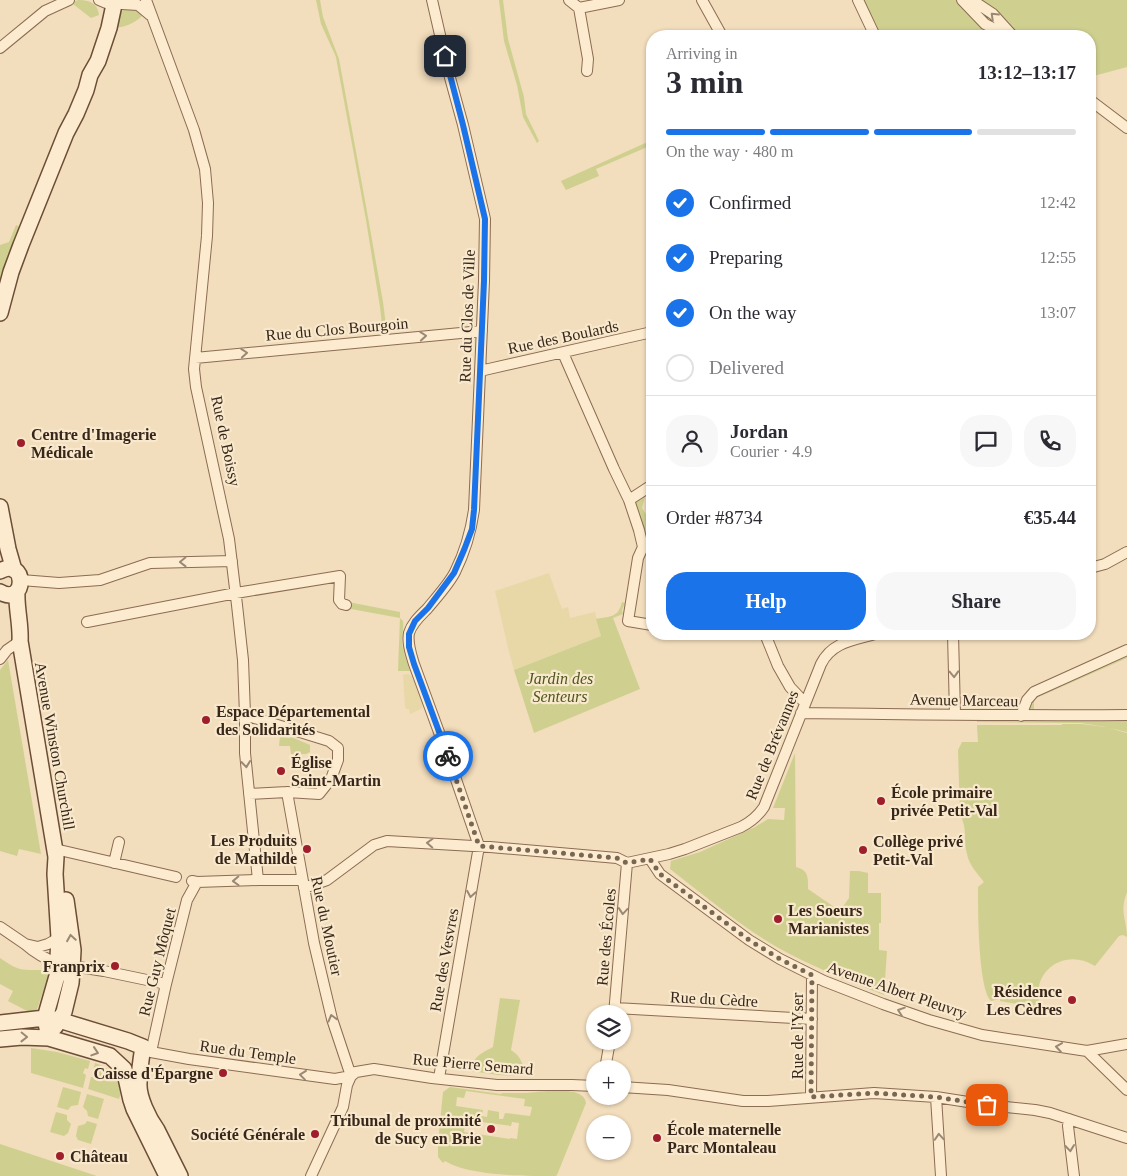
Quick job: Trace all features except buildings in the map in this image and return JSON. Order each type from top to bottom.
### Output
[{"type":"street","points":[[0,48],[45,11],[69,0]]},
{"type":"street","name":"Rue de Boissy","points":[[146,0],[194,130],[205,169],[208,236],[194,369],[232,561],[243,660],[245,753],[258,880]]},
{"type":"street","name":"Rue du Clos de Ville","points":[[432,0],[485,219],[482,331],[472,529],[454,573],[428,608],[415,621],[409,634],[409,647],[479,846]]},
{"type":"street","points":[[569,0],[579,8],[588,59],[587,71]]},
{"type":"street","points":[[579,8],[619,0]]},
{"type":"street","points":[[702,0],[719,30]]},
{"type":"street","points":[[858,0],[872,30]]},
{"type":"street","points":[[962,0],[982,21],[998,30]]},
{"type":"street","points":[[972,0],[993,14],[1008,30]]},
{"type":"street","points":[[0,313],[14,263],[66,133],[71,107],[91,58],[108,1],[138,5],[152,18]]},
{"type":"street","points":[[1096,105],[1127,128]]},
{"type":"street","name":"Rue du Clos Bourgoin","points":[[195,358],[482,331]]},
{"type":"street","name":"Rue des Boulards","points":[[480,370],[646,333]]},
{"type":"street","points":[[563,353],[629,500],[646,545]]},
{"type":"street","points":[[629,500],[646,489]]},
{"type":"street","name":"Avenue Winston Churchill","points":[[0,506],[10,558],[9,574],[21,630],[20,641],[55,853],[60,938],[71,983],[64,1012],[52,1019],[48,1038]]},
{"type":"street","points":[[646,551],[638,558],[628,621],[646,624]]},
{"type":"street","points":[[1096,566],[1127,552]]},
{"type":"street","points":[[1,592],[11,594],[9,574],[36,582],[59,583],[100,580],[150,563],[232,561]]},
{"type":"street","points":[[87,622],[236,593],[340,576],[339,600],[342,604],[346,605]]},
{"type":"street","name":"Avenue Winston Churchill","points":[[1,592],[20,641]]},
{"type":"street","points":[[767,640],[778,666],[790,687],[805,703]]},
{"type":"street","name":"Rue de Brévannes","points":[[194,882],[258,880],[303,884],[327,880],[374,845],[387,841],[479,846],[617,858],[627,863],[686,849],[749,822],[760,814],[821,664],[828,653],[839,645],[856,640]]},
{"type":"street","points":[[953,640],[955,714]]},
{"type":"street","points":[[0,659],[7,650],[20,641]]},
{"type":"street","points":[[1021,716],[1027,700],[1034,692],[1127,650]]},
{"type":"street","name":"Avenue Marceau","points":[[801,713],[1021,716],[1127,715]]},
{"type":"street","points":[[245,715],[328,741],[338,748],[338,760],[331,779],[319,794],[287,792],[249,794]]},
{"type":"street","name":"Rue du Moutier","points":[[287,792],[316,952],[332,1018],[351,1076]]},
{"type":"street","points":[[114,863],[119,842]]},
{"type":"street","name":"Rue des Vesvres","points":[[439,1078],[479,846]]},
{"type":"street","points":[[55,853],[114,863],[176,877]]},
{"type":"street","name":"Avenue Winston Churchill","points":[[55,853],[62,873],[73,950],[65,964]]},
{"type":"street","name":"Avenue Albert Pleuvry","points":[[650,859],[660,874],[749,940],[780,959],[824,981],[883,1004],[929,1020],[982,1035],[1087,1051],[1127,1044]]},
{"type":"street","name":"Rue des Écoles","points":[[615,1005],[627,863]]},
{"type":"street","name":"Rue Guy Môquet","points":[[147,1049],[187,900],[194,882]]},
{"type":"street","points":[[0,927],[35,953],[49,960],[166,984]]},
{"type":"street","points":[[25,944],[38,947],[60,938]]},
{"type":"street","name":"Rue de l'Yser","points":[[811,1097],[812,975]]},
{"type":"street","name":"Rue du Cèdre","points":[[631,1012],[812,1019]]},
{"type":"street","points":[[0,1023],[52,1019],[128,1041],[147,1049],[139,1090],[152,1123],[180,1176]]},
{"type":"street","points":[[0,1039],[22,1036],[48,1038],[110,1056],[124,1069],[134,1109],[167,1176]]},
{"type":"street","name":"Rue du Temple","points":[[147,1049],[189,1060],[335,1079],[351,1076]]},
{"type":"street","points":[[1087,1051],[1127,1090]]},
{"type":"street","name":"Rue Pierre Semard","points":[[351,1076],[356,1072],[374,1069],[502,1085],[586,1086]]},
{"type":"street","points":[[311,1176],[342,1107],[351,1076]]},
{"type":"street","points":[[631,1088],[668,1090],[743,1101],[768,1101],[874,1093],[936,1097],[1050,1113],[1127,1138]]},
{"type":"street","points":[[936,1097],[941,1176]]},
{"type":"street","points":[[1070,1120],[1068,1126],[1074,1176]]},
{"type":"shaded area","points":[[549,573],[562,609],[568,607],[570,618],[595,612],[601,636],[514,670],[495,591]]},
{"type":"shaded area","points":[[408,674],[412,676],[423,706],[421,709],[410,714],[409,709],[406,709],[405,706],[403,675]]},
{"type":"green space","points":[[78,0],[95,5],[99,15],[91,18],[73,4],[73,2]]},
{"type":"green space","points":[[316,0],[320,0],[323,17],[339,59],[387,333],[383,333],[366,220],[336,57],[321,24]]},
{"type":"green space","points":[[499,0],[503,0],[508,39],[524,97],[526,114],[539,141],[537,143],[523,117],[517,85],[504,41]]},
{"type":"green space","points":[[858,0],[1127,0],[1127,67],[1096,75],[1096,30],[872,30]]},
{"type":"green space","points":[[128,9],[140,11],[144,14],[131,24],[115,27],[119,13]]},
{"type":"green space","points":[[646,143],[646,148],[596,169],[599,176],[566,190],[561,181]]},
{"type":"green space","points":[[16,225],[20,227],[0,280],[0,245],[9,242]]},
{"type":"green space","points":[[646,495],[642,508],[646,514],[646,533],[641,525],[635,501]]},
{"type":"green space","points":[[348,602],[400,612],[400,618],[351,609]]},
{"type":"green space","name":"Jardin des Senteurs","points":[[622,602],[625,603],[622,610],[623,614],[613,618],[640,689],[534,733],[514,670],[601,636],[596,619],[616,614]]},
{"type":"green space","points":[[400,618],[403,621],[402,639],[404,653],[410,671],[398,671]]},
{"type":"green space","points":[[1127,655],[1127,658],[1034,699],[1034,711],[1028,707],[1033,698]]},
{"type":"green space","points":[[8,660],[41,854],[19,849],[17,856],[0,851],[0,670]]},
{"type":"green space","points":[[977,720],[1127,721],[1127,732],[1109,728],[1127,733],[1127,892],[1123,911],[1127,937],[1119,936],[1095,966],[1070,959],[1059,962],[1050,968],[1043,977],[1039,988],[1039,1000],[1043,1013],[1039,1016],[1027,1014],[1028,1006],[1000,1001],[1000,999],[991,1001],[983,981],[978,887],[984,882],[971,865],[966,849],[964,825],[960,815],[958,750],[962,742],[978,742],[977,725],[1081,724],[1106,727],[1081,723],[977,722]]},
{"type":"green space","points":[[280,736],[291,737],[310,745],[310,752],[306,754],[291,754],[290,746],[279,746]]},
{"type":"green space","points":[[795,753],[796,867],[806,872],[808,889],[840,911],[849,898],[850,871],[868,873],[868,893],[881,893],[879,950],[887,951],[884,995],[815,966],[775,946],[734,919],[670,869],[671,861],[700,852],[755,827],[768,819],[784,820],[785,808],[773,808]]},
{"type":"green space","points":[[0,958],[20,969],[45,969],[49,971],[37,1009],[34,1012],[29,1012],[8,1001],[13,991],[0,984]]},
{"type":"green space","points":[[500,998],[520,1000],[511,1050],[521,1061],[524,1076],[470,1071],[473,1062],[478,1056],[493,1047]]},
{"type":"green space","points":[[31,1048],[57,1052],[90,1061],[88,1069],[85,1068],[83,1073],[86,1075],[83,1088],[31,1073]]},
{"type":"green space","points":[[95,1063],[107,1069],[115,1077],[120,1091],[119,1099],[88,1089],[91,1077],[93,1077],[95,1072],[93,1071]]},
{"type":"green space","points":[[63,1087],[81,1092],[78,1105],[71,1106],[68,1110],[57,1107]]},
{"type":"green space","points":[[450,1087],[501,1094],[570,1091],[578,1093],[586,1103],[556,1176],[498,1174],[468,1170],[445,1161],[443,1163],[438,1157],[443,1092]],"holes":[[[466,1091],[525,1099],[524,1106],[532,1107],[530,1116],[505,1113],[503,1119],[499,1119],[499,1112],[488,1110],[487,1117],[482,1116],[483,1110],[456,1106],[457,1097],[464,1098]],[[466,1116],[474,1117],[474,1121],[511,1126],[512,1122],[519,1123],[517,1139],[464,1132]]]},
{"type":"green space","points":[[87,1094],[104,1099],[98,1119],[88,1116],[87,1111],[83,1107]]},
{"type":"green space","points":[[56,1112],[67,1115],[67,1120],[71,1124],[68,1133],[64,1136],[50,1132]]},
{"type":"green space","points":[[87,1121],[97,1124],[91,1144],[78,1140],[76,1136],[78,1126],[85,1124]]},
{"type":"green space","points":[[0,1144],[97,1176],[0,1176]]},
{"type":"way so far","points":[[448,756],[479,846],[617,858],[627,863],[650,859],[660,874],[749,940],[780,959],[812,975],[811,1097],[874,1093],[936,1097],[987,1105]]},
{"type":"place","name":"Centre d'Imagerie Médicale","points":[[21,443]]},
{"type":"place","name":"Espace Départemental des Solidarités","points":[[206,720]]},
{"type":"place","name":"Église Saint-Martin","points":[[281,771]]},
{"type":"place","name":"École primaire privée Petit-Val","points":[[881,801]]},
{"type":"place","name":"Les Produits de Mathilde","points":[[307,849]]},
{"type":"place","name":"Collège privé Petit-Val","points":[[863,850]]},
{"type":"place","name":"Les Soeurs Marianistes","points":[[778,919]]},
{"type":"place","name":"Franprix","points":[[115,966]]},
{"type":"place","name":"Résidence Les Cèdres","points":[[1072,1000]]},
{"type":"place","name":"Caisse d'Épargne","points":[[223,1073]]},
{"type":"place","name":"Tribunal de proximité de Sucy en Brie","points":[[491,1129]]},
{"type":"place","name":"Société Générale","points":[[315,1134]]},
{"type":"place","name":"École maternelle Parc Montaleau","points":[[657,1138]]},
{"type":"place","name":"Château","points":[[60,1156]]},
{"type":"route","points":[[445,56],[485,219],[484,281],[472,529],[454,573],[428,608],[415,621],[409,634],[409,647],[414,664],[448,756]]}]
